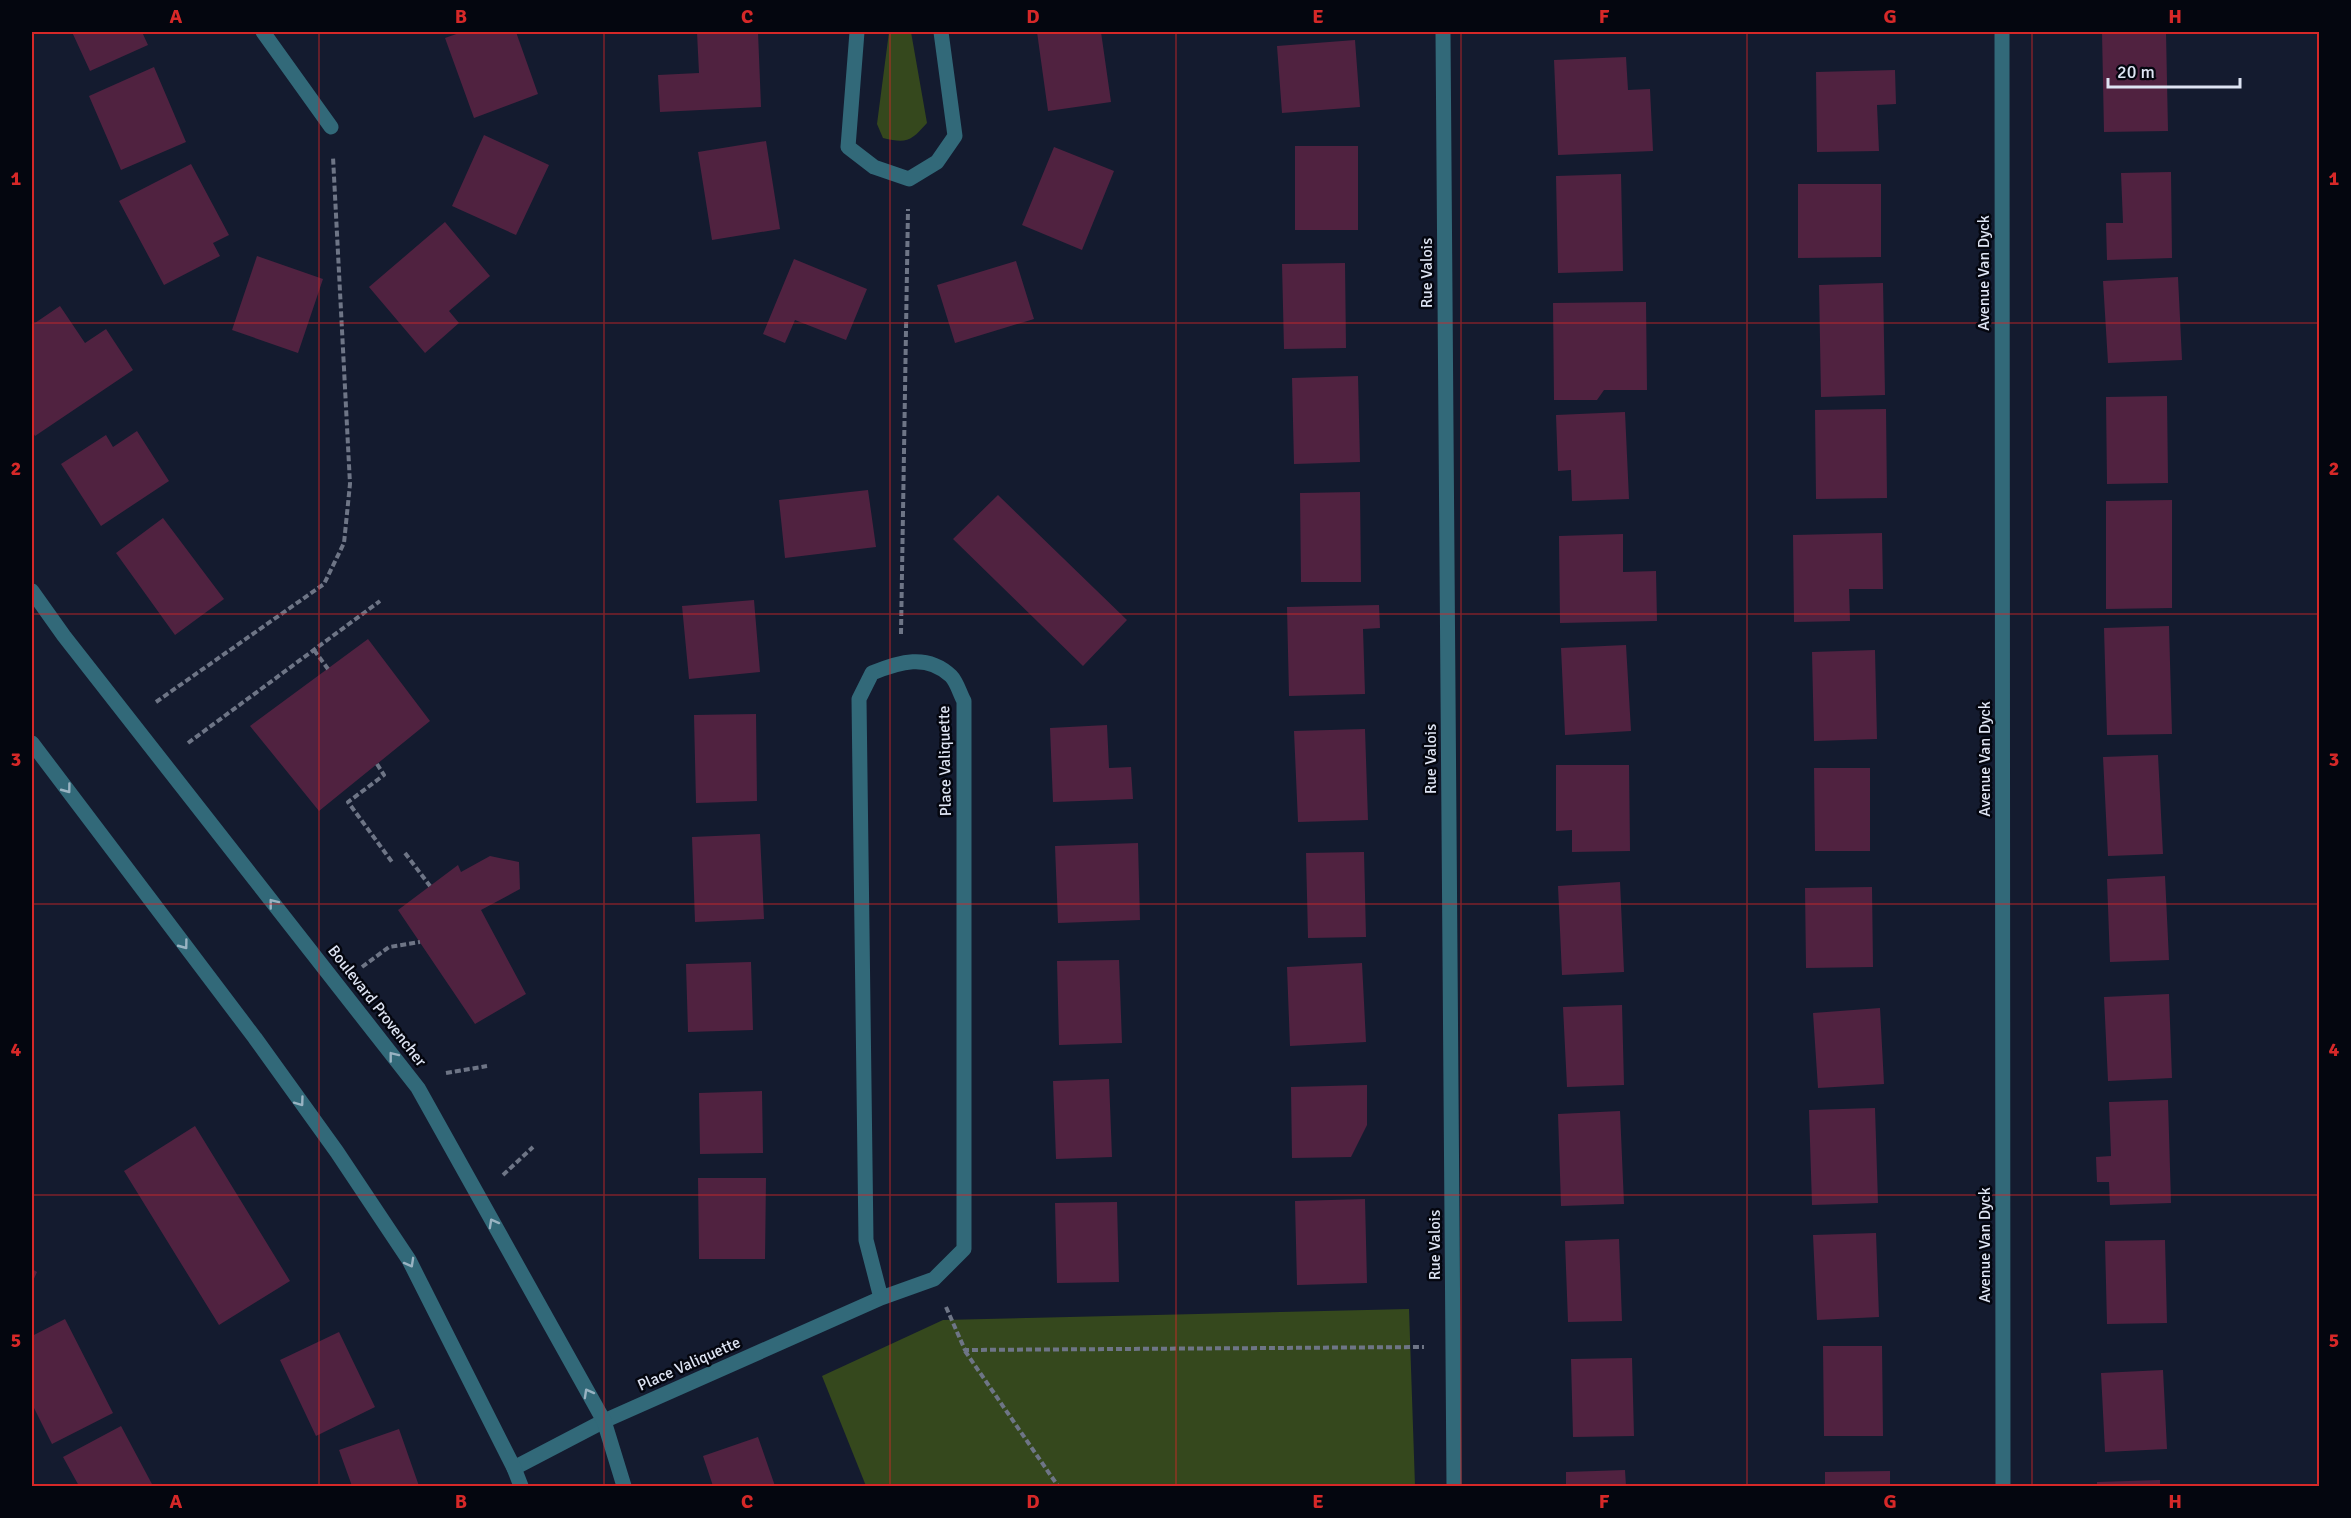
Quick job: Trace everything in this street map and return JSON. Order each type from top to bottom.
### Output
[{"type":"street","points":[[263,32],[331,127]]},
{"type":"street","points":[[857,32],[848,147],[874,167],[909,179],[937,162],[955,136],[941,32]]},
{"type":"street","name":"Rue Valois","points":[[1443,32],[1454,1486]]},
{"type":"street","name":"Avenue Van Dyck","points":[[2002,32],[2003,1486]]},
{"type":"street","name":"Boulevard Provencher","points":[[32,591],[64,636],[412,1080],[604,1421],[624,1486]]},
{"type":"street","name":"Place Valiquette","points":[[514,1467],[604,1421],[881,1298],[934,1279],[964,1249],[964,701],[952,677],[930,663],[901,662],[872,673],[859,699],[866,1240],[881,1298]]},
{"type":"street","points":[[32,742],[255,1038],[337,1152],[409,1260],[514,1467],[521,1486]]},
{"type":"path","points":[[156,702],[324,584],[344,543],[350,484],[331,127]]},
{"type":"path","points":[[901,662],[909,179]]},
{"type":"path","points":[[186,745],[380,601]]},
{"type":"path","points":[[314,650],[328,669]]},
{"type":"path","points":[[377,764],[384,775],[348,802],[392,862]]},
{"type":"path","points":[[405,853],[430,886]]},
{"type":"path","points":[[337,985],[390,947],[420,942]]},
{"type":"path","points":[[412,1080],[486,1066]]},
{"type":"path","points":[[479,1199],[533,1147]]},
{"type":"path","points":[[934,1279],[965,1350],[1058,1486]]},
{"type":"path","points":[[965,1350],[1454,1347]]},
{"type":"green space","points":[[889,32],[911,32],[927,123],[917,134],[903,141],[883,138],[877,124]]},
{"type":"green space","points":[[1409,1309],[1415,1486],[866,1486],[822,1376],[943,1320]]},
{"type":"building","points":[[72,32],[142,32],[148,45],[90,71]]},
{"type":"building","points":[[462,32],[516,32],[538,94],[474,118],[445,38]]},
{"type":"building","points":[[697,32],[758,32],[761,107],[660,112],[658,75],[699,73]]},
{"type":"building","points":[[1037,32],[1101,32],[1111,102],[1048,111]]},
{"type":"building","points":[[2102,32],[2166,32],[2168,131],[2104,132]]},
{"type":"building","points":[[1355,40],[1360,107],[1282,113],[1277,46]]},
{"type":"building","points":[[1626,57],[1628,90],[1650,89],[1653,151],[1558,155],[1554,60]]},
{"type":"building","points":[[154,67],[186,142],[121,170],[89,96]]},
{"type":"building","points":[[1895,70],[1896,104],[1877,105],[1879,151],[1817,152],[1816,72]]},
{"type":"building","points":[[484,135],[549,165],[516,235],[452,206]]},
{"type":"building","points":[[766,141],[780,229],[712,240],[698,152]]},
{"type":"building","points":[[1295,146],[1358,146],[1358,230],[1295,230]]},
{"type":"building","points":[[1054,147],[1114,171],[1082,250],[1022,225]]},
{"type":"building","points":[[191,164],[229,235],[213,243],[220,256],[164,285],[119,201]]},
{"type":"building","points":[[2171,172],[2172,258],[2107,260],[2106,223],[2123,223],[2121,173]]},
{"type":"building","points":[[1621,174],[1623,271],[1558,273],[1556,176]]},
{"type":"building","points":[[1798,184],[1881,184],[1881,257],[1798,258]]},
{"type":"building","points":[[445,222],[490,276],[449,311],[459,323],[425,353],[369,287]]},
{"type":"building","points":[[257,256],[323,279],[298,353],[232,330]]},
{"type":"building","points":[[794,259],[867,289],[846,340],[795,320],[785,343],[763,334]]},
{"type":"building","points":[[1016,261],[1034,319],[955,343],[937,285]]},
{"type":"building","points":[[1345,263],[1346,348],[1284,349],[1282,264]]},
{"type":"building","points":[[2178,277],[2182,360],[2108,363],[2103,281]]},
{"type":"building","points":[[1883,283],[1885,395],[1821,397],[1819,285]]},
{"type":"building","points":[[1646,302],[1647,390],[1604,390],[1597,400],[1554,400],[1553,303]]},
{"type":"building","points":[[60,306],[85,343],[106,329],[133,370],[35,436],[32,431],[32,325]]},
{"type":"building","points":[[1358,376],[1360,462],[1294,464],[1292,378]]},
{"type":"building","points":[[2167,396],[2168,483],[2107,484],[2106,397]]},
{"type":"building","points":[[1886,409],[1887,498],[1816,499],[1815,410]]},
{"type":"building","points":[[1625,412],[1629,499],[1572,501],[1571,470],[1558,471],[1556,415]]},
{"type":"building","points":[[137,431],[169,481],[101,526],[61,464],[106,435],[113,447]]},
{"type":"building","points":[[868,490],[876,547],[785,558],[779,500]]},
{"type":"building","points":[[1360,492],[1361,582],[1301,582],[1300,493]]},
{"type":"building","points":[[998,495],[1127,620],[1083,666],[953,539]]},
{"type":"building","points":[[2172,500],[2172,608],[2106,609],[2106,501]]},
{"type":"building","points":[[163,518],[224,599],[175,635],[116,553]]},
{"type":"building","points":[[1882,533],[1883,589],[1849,589],[1850,621],[1794,622],[1793,535]]},
{"type":"building","points":[[1623,534],[1623,572],[1656,571],[1657,621],[1560,623],[1559,536]]},
{"type":"building","points":[[754,600],[760,672],[689,679],[682,606]]},
{"type":"building","points":[[1379,605],[1380,628],[1363,629],[1365,694],[1289,696],[1287,607]]},
{"type":"building","points":[[2169,626],[2172,734],[2107,735],[2104,628]]},
{"type":"building","points":[[368,639],[430,721],[319,811],[250,726]]},
{"type":"building","points":[[1626,645],[1631,731],[1565,735],[1561,648]]},
{"type":"building","points":[[1875,650],[1877,739],[1814,741],[1812,652]]},
{"type":"building","points":[[756,714],[757,801],[696,803],[694,715]]},
{"type":"building","points":[[1107,725],[1109,768],[1131,767],[1133,799],[1053,802],[1050,728]]},
{"type":"building","points":[[1365,729],[1368,820],[1298,822],[1294,731]]},
{"type":"building","points":[[2158,755],[2163,854],[2108,856],[2103,757]]},
{"type":"building","points":[[1556,765],[1629,765],[1630,851],[1572,852],[1572,830],[1556,831]]},
{"type":"building","points":[[1814,768],[1870,768],[1870,851],[1815,851]]},
{"type":"building","points":[[760,834],[764,919],[695,922],[692,837]]},
{"type":"building","points":[[1138,843],[1140,920],[1058,923],[1055,846]]},
{"type":"building","points":[[1364,852],[1366,937],[1308,938],[1306,853]]},
{"type":"building","points":[[490,856],[519,862],[520,889],[481,910],[526,994],[475,1024],[398,910],[458,865],[461,872]]},
{"type":"building","points":[[2165,876],[2169,960],[2110,962],[2107,879]]},
{"type":"building","points":[[1620,882],[1624,972],[1562,975],[1558,886]]},
{"type":"building","points":[[1872,887],[1873,967],[1806,968],[1805,888]]},
{"type":"building","points":[[1119,960],[1122,1043],[1059,1045],[1057,961]]},
{"type":"building","points":[[751,962],[753,1030],[688,1032],[686,964]]},
{"type":"building","points":[[1362,963],[1366,1042],[1290,1046],[1287,967]]},
{"type":"building","points":[[2169,994],[2172,1078],[2108,1081],[2104,997]]},
{"type":"building","points":[[1622,1005],[1624,1085],[1567,1087],[1563,1007]]},
{"type":"building","points":[[1880,1008],[1884,1084],[1818,1088],[1813,1013]]},
{"type":"building","points":[[1109,1079],[1112,1157],[1056,1159],[1053,1081]]},
{"type":"building","points":[[1367,1085],[1367,1125],[1351,1157],[1292,1158],[1291,1087]]},
{"type":"building","points":[[762,1091],[763,1153],[700,1154],[699,1093]]},
{"type":"building","points":[[2168,1100],[2171,1203],[2110,1205],[2109,1182],[2097,1182],[2096,1157],[2111,1156],[2109,1102]]},
{"type":"building","points":[[1875,1108],[1878,1203],[1812,1205],[1809,1110]]},
{"type":"building","points":[[1620,1111],[1624,1204],[1561,1206],[1558,1114]]},
{"type":"building","points":[[195,1126],[290,1281],[219,1325],[124,1171]]},
{"type":"building","points":[[698,1178],[766,1178],[765,1259],[699,1259]]},
{"type":"building","points":[[1365,1199],[1367,1283],[1297,1285],[1295,1201]]},
{"type":"building","points":[[1117,1202],[1119,1282],[1057,1283],[1055,1203]]},
{"type":"building","points":[[1876,1233],[1879,1317],[1817,1320],[1813,1235]]},
{"type":"building","points":[[1619,1239],[1622,1321],[1568,1322],[1565,1241]]},
{"type":"building","points":[[2165,1240],[2167,1323],[2107,1324],[2105,1241]]},
{"type":"building","points":[[32,1269],[37,1272],[32,1283]]},
{"type":"building","points":[[65,1319],[113,1413],[52,1444],[32,1404],[32,1336]]},
{"type":"building","points":[[339,1332],[375,1407],[316,1436],[280,1360]]},
{"type":"building","points":[[1823,1346],[1882,1346],[1883,1436],[1824,1436]]},
{"type":"building","points":[[1632,1358],[1634,1436],[1573,1437],[1571,1359]]},
{"type":"building","points":[[2163,1370],[2167,1449],[2105,1452],[2101,1373]]},
{"type":"building","points":[[121,1426],[153,1486],[79,1486],[63,1457]]},
{"type":"building","points":[[399,1429],[419,1486],[352,1486],[339,1450]]},
{"type":"building","points":[[758,1437],[775,1486],[713,1486],[703,1456]]},
{"type":"building","points":[[1625,1470],[1626,1486],[1566,1486],[1566,1472]]},
{"type":"building","points":[[1890,1471],[1890,1486],[1825,1486],[1825,1472]]},
{"type":"building","points":[[2160,1480],[2160,1486],[2097,1486],[2097,1482]]}]
